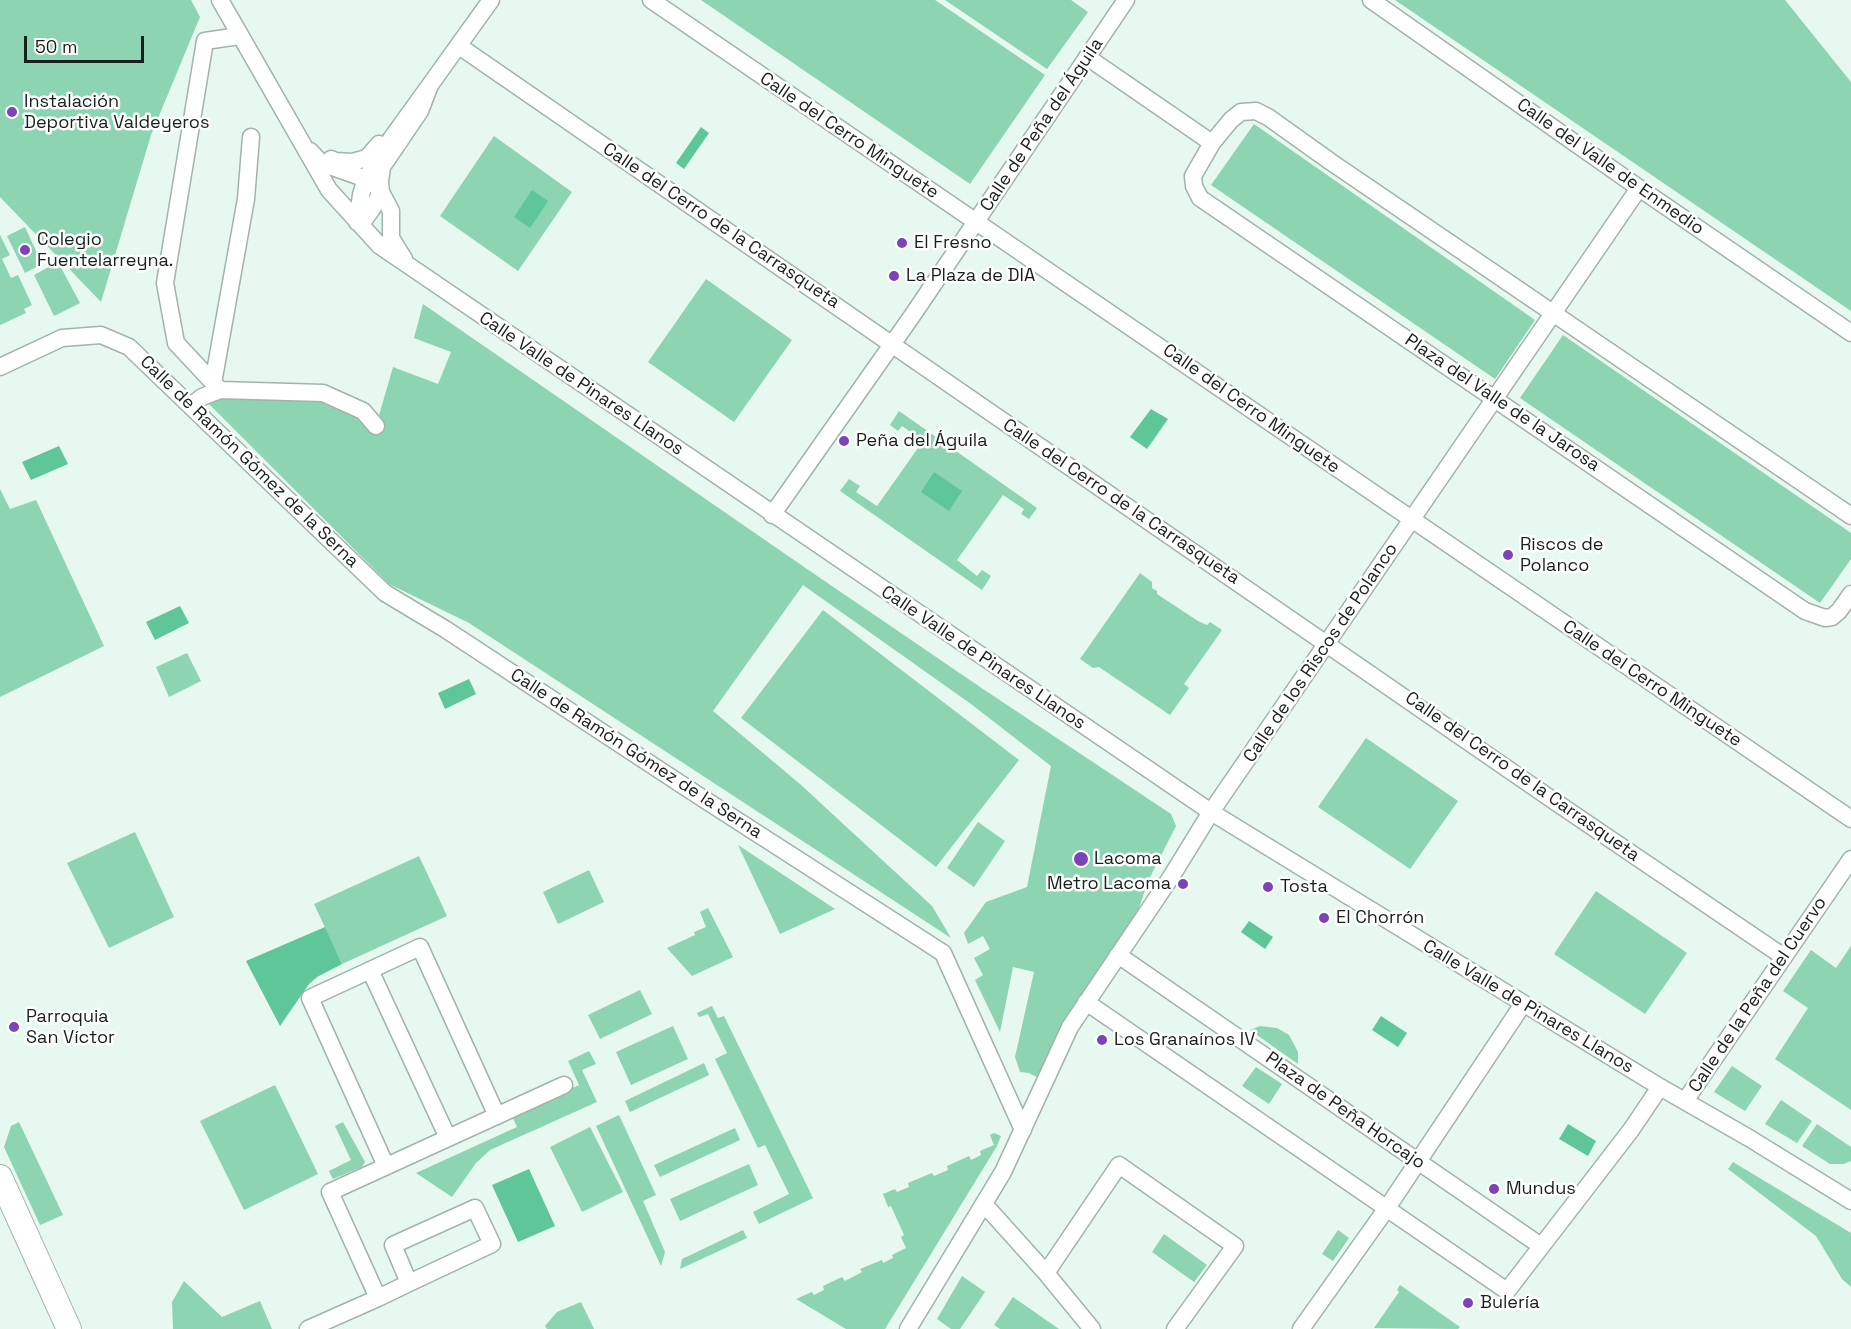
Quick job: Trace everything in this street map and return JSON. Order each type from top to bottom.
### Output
[{"type":"street","name":"Calle Valle de Pinares Llanos","points":[[220,0],[329,190],[380,246],[1211,812],[1660,1087],[1850,1199]]},
{"type":"street","points":[[430,85],[420,111],[382,167],[381,192],[372,209],[364,220],[357,222],[360,195],[366,178],[391,139],[491,0]]},
{"type":"street","name":"Calle del Cerro Minguete","points":[[651,0],[1851,819]]},
{"type":"street","name":"Calle de Peña del Águila","points":[[772,514],[893,345],[1126,0]]},
{"type":"street","name":"Calle del Valle de Enmedio","points":[[1371,0],[1851,333]]},
{"type":"street","points":[[217,386],[176,344],[165,283],[205,41],[239,36]]},
{"type":"street","name":"Calle del Cerro de la Carrasqueta","points":[[459,46],[1784,957]]},
{"type":"street","points":[[1087,57],[1212,143]]},
{"type":"street","points":[[293,130],[335,161],[352,162],[367,158],[412,101],[430,85]]},
{"type":"street","name":"Plaza del Valle de la Jarosa","points":[[1851,516],[1339,168],[1268,117],[1256,111],[1241,112],[1231,120],[1212,143],[1193,176],[1194,186],[1200,198],[1805,612],[1825,618],[1832,617],[1839,612],[1851,594]]},
{"type":"street","points":[[293,130],[321,163],[366,178],[381,192],[391,211],[391,238],[409,267]]},
{"type":"street","points":[[217,386],[246,199],[251,137]]},
{"type":"street","name":"Calle de los Riscos de Polanco","points":[[1023,1130],[1070,1027],[1086,1002],[1171,877],[1211,812],[1328,644],[1448,465],[1555,314],[1639,188]]},
{"type":"street","name":"Calle de Ramón Gómez de la Serna","points":[[0,367],[62,338],[101,336],[129,347],[385,592],[943,953],[1023,1130]]},
{"type":"street","points":[[191,406],[217,386],[323,393],[363,411],[376,426]]},
{"type":"street","name":"Calle de la Peña del Cuervo","points":[[1685,1101],[1851,859]]},
{"type":"street","points":[[386,1166],[310,998],[420,947],[497,1116]]},
{"type":"street","name":"Plaza de Peña Horcajo","points":[[1118,955],[1541,1246]]},
{"type":"street","points":[[370,970],[448,1138]]},
{"type":"street","points":[[1086,1002],[1507,1291],[1631,1130],[1660,1087]]},
{"type":"street","points":[[1301,1329],[1387,1208],[1523,1004]]},
{"type":"street","points":[[378,1298],[330,1192],[564,1085]]},
{"type":"street","points":[[908,1329],[1003,1172],[1023,1130]]},
{"type":"street","points":[[1046,1273],[1119,1165],[1234,1246],[1175,1329]]},
{"type":"street","points":[[0,1177],[69,1329]]},
{"type":"street","points":[[984,1204],[1046,1273],[1092,1329]]},
{"type":"street","points":[[308,1329],[378,1298],[410,1283],[492,1244],[475,1208],[393,1245],[410,1283]]},
{"type":"shaded area","points":[[0,0],[191,0],[200,17],[151,135],[101,302],[0,197]]},
{"type":"shaded area","points":[[701,0],[935,0],[1045,75],[970,184]]},
{"type":"shaded area","points":[[945,0],[1071,0],[1088,12],[1047,69]]},
{"type":"shaded area","points":[[1395,0],[1785,0],[1851,82],[1851,311]]},
{"type":"shaded area","points":[[1254,124],[1535,320],[1495,379],[1211,185]]},
{"type":"shaded area","points":[[701,127],[709,133],[684,169],[676,163]]},
{"type":"shaded area","points":[[494,136],[572,192],[518,271],[440,216]]},
{"type":"shaded area","points":[[532,190],[548,201],[530,228],[514,217]]},
{"type":"shaded area","points":[[25,227],[42,264],[25,273],[7,236]]},
{"type":"shaded area","points":[[0,235],[10,255],[2,259],[11,278],[18,275],[32,305],[24,309],[26,313],[0,325]]},
{"type":"shaded area","points":[[58,262],[80,303],[54,316],[34,275]]},
{"type":"shaded area","points":[[706,279],[792,340],[734,422],[648,362]]},
{"type":"shaded area","points":[[423,304],[983,689],[1171,814],[1176,826],[1148,881],[1134,923],[1042,1080],[1029,1073],[1020,1072],[1015,1057],[1034,972],[1013,967],[1000,1032],[975,980],[983,975],[974,958],[990,949],[983,936],[968,944],[964,933],[986,902],[1027,887],[1051,766],[971,704],[803,585],[713,711],[800,784],[932,906],[951,938],[469,623],[389,584],[202,397],[323,393],[376,426],[393,367],[438,384],[451,352],[414,338]]},
{"type":"shaded area","points":[[1563,335],[1851,533],[1851,559],[1820,603],[1520,398]]},
{"type":"shaded area","points":[[1151,409],[1168,419],[1147,449],[1130,437]]},
{"type":"shaded area","points":[[899,411],[1037,508],[1029,519],[1021,514],[1024,509],[1003,495],[957,560],[977,576],[982,570],[991,576],[982,590],[840,491],[849,479],[860,486],[856,492],[877,506],[923,441],[902,426],[898,431],[890,425]]},
{"type":"shaded area","points":[[59,446],[68,464],[31,480],[22,462]]},
{"type":"shaded area","points":[[934,472],[962,491],[949,511],[921,492]]},
{"type":"shaded area","points":[[0,489],[10,509],[36,500],[104,646],[0,697]]},
{"type":"shaded area","points":[[1140,573],[1152,582],[1152,588],[1157,591],[1157,594],[1198,621],[1207,625],[1210,622],[1222,630],[1184,684],[1189,688],[1170,715],[1099,667],[1093,668],[1080,659]]},
{"type":"shaded area","points":[[180,606],[189,623],[155,640],[146,622]]},
{"type":"shaded area","points":[[823,610],[1019,760],[936,867],[741,718]]},
{"type":"shaded area","points":[[187,653],[201,681],[169,697],[156,667]]},
{"type":"shaded area","points":[[469,679],[476,694],[445,709],[438,693]]},
{"type":"shaded area","points":[[1366,738],[1458,801],[1410,869],[1318,807]]},
{"type":"shaded area","points":[[978,822],[1005,841],[974,887],[947,868]]},
{"type":"shaded area","points":[[135,832],[174,917],[109,948],[67,863]]},
{"type":"shaded area","points":[[738,845],[835,909],[780,934]]},
{"type":"shaded area","points":[[419,856],[447,916],[342,964],[314,904]]},
{"type":"shaded area","points":[[589,870],[604,902],[558,924],[543,892]]},
{"type":"shaded area","points":[[1596,891],[1687,953],[1645,1014],[1554,954]]},
{"type":"shaded area","points":[[708,908],[733,957],[692,976],[667,948],[695,935],[694,932],[706,927],[700,912]]},
{"type":"shaded area","points":[[1249,921],[1273,937],[1265,949],[1241,932]]},
{"type":"shaded area","points":[[325,927],[342,964],[317,977],[309,984],[280,1026],[246,961]]},
{"type":"shaded area","points":[[1851,946],[1851,1110],[1775,1059],[1808,1008],[1783,991],[1811,950],[1836,968]]},
{"type":"shaded area","points":[[640,990],[652,1014],[600,1039],[588,1015]]},
{"type":"shaded area","points":[[712,1006],[718,1018],[724,1016],[813,1198],[759,1224],[753,1212],[789,1194],[765,1145],[758,1148],[715,1059],[727,1053],[708,1014],[699,1017],[697,1013]]},
{"type":"shaded area","points":[[1381,1016],[1407,1033],[1398,1047],[1372,1030]]},
{"type":"shaded area","points":[[673,1026],[688,1059],[631,1085],[616,1052]]},
{"type":"shaded area","points":[[1260,1026],[1277,1028],[1289,1035],[1298,1052],[1298,1064],[1250,1030]]},
{"type":"shaded area","points":[[589,1051],[596,1064],[582,1070],[597,1102],[490,1150],[476,1163],[452,1197],[416,1173],[517,1127],[512,1116],[579,1085],[568,1061]]},
{"type":"shaded area","points":[[704,1063],[709,1075],[630,1112],[625,1101]]},
{"type":"shaded area","points":[[1732,1066],[1762,1086],[1745,1111],[1714,1092]]},
{"type":"shaded area","points":[[1256,1067],[1282,1084],[1269,1104],[1242,1086]]},
{"type":"shaded area","points":[[275,1085],[318,1174],[244,1210],[200,1121]]},
{"type":"shaded area","points":[[1781,1100],[1812,1121],[1797,1143],[1765,1124]]},
{"type":"shaded area","points":[[619,1115],[656,1195],[643,1201],[665,1252],[661,1266],[596,1126]]},
{"type":"shaded area","points":[[19,1122],[63,1215],[40,1225],[4,1147],[11,1126]]},
{"type":"shaded area","points":[[343,1122],[365,1162],[362,1167],[333,1179],[329,1171],[351,1160],[335,1126]]},
{"type":"shaded area","points":[[1568,1124],[1596,1141],[1588,1156],[1559,1139]]},
{"type":"shaded area","points":[[1817,1124],[1851,1147],[1851,1161],[1844,1164],[1830,1164],[1802,1146]]},
{"type":"shaded area","points":[[590,1127],[623,1192],[582,1212],[550,1147]]},
{"type":"shaded area","points":[[735,1128],[740,1140],[660,1177],[654,1165]]},
{"type":"shaded area","points":[[994,1133],[1001,1136],[997,1146],[885,1329],[846,1329],[796,1299],[812,1292],[814,1295],[824,1290],[823,1286],[842,1277],[845,1281],[862,1272],[860,1269],[882,1260],[883,1263],[906,1248],[901,1237],[904,1235],[883,1194],[895,1189],[897,1192],[909,1187],[908,1183],[932,1173],[934,1176],[948,1170],[947,1166],[969,1156],[971,1160],[981,1155],[980,1151],[994,1145],[990,1135]]},
{"type":"shaded area","points":[[1733,1162],[1851,1233],[1851,1287],[1842,1279],[1816,1236],[1728,1169]]},
{"type":"shaded area","points":[[749,1164],[758,1185],[680,1221],[670,1199]]},
{"type":"shaded area","points":[[529,1169],[555,1226],[518,1242],[492,1185]]},
{"type":"shaded area","points":[[743,1230],[747,1238],[680,1269],[682,1259]]},
{"type":"shaded area","points":[[1338,1230],[1349,1238],[1333,1261],[1322,1254]]},
{"type":"shaded area","points":[[1164,1234],[1207,1265],[1194,1282],[1152,1252]]},
{"type":"shaded area","points":[[962,1276],[985,1292],[960,1329],[951,1329],[937,1319]]},
{"type":"shaded area","points":[[184,1281],[222,1317],[260,1301],[272,1329],[173,1329],[172,1302]]},
{"type":"shaded area","points":[[1400,1285],[1460,1327],[1458,1329],[1374,1328],[1399,1292],[1397,1290]]},
{"type":"shaded area","points":[[1013,1297],[1059,1329],[1000,1329],[994,1325]]},
{"type":"shaded area","points":[[581,1302],[594,1329],[547,1329],[545,1326],[557,1312]]},
{"type":"place","name":"Instalación Deportiva Valdeyeros","points":[[12,112]]},
{"type":"place","name":"El Fresno","points":[[902,243]]},
{"type":"place","name":"Colegio Fuentelarreyna.","points":[[25,250]]},
{"type":"place","name":"La Plaza de DIA","points":[[894,276]]},
{"type":"place","name":"Peña del Águila","points":[[844,441]]},
{"type":"place","name":"Riscos de Polanco","points":[[1508,555]]},
{"type":"place","name":"Lacoma","points":[[1081,859]]},
{"type":"place","name":"Metro Lacoma","points":[[1183,884]]},
{"type":"place","name":"Tosta","points":[[1268,887]]},
{"type":"place","name":"El Chorrón","points":[[1324,918]]},
{"type":"place","name":"Parroquia San Víctor","points":[[14,1027]]},
{"type":"place","name":"Los Granaínos IV","points":[[1102,1040]]},
{"type":"place","name":"Mundus","points":[[1494,1189]]},
{"type":"place","name":"Bulería","points":[[1468,1303]]}]
